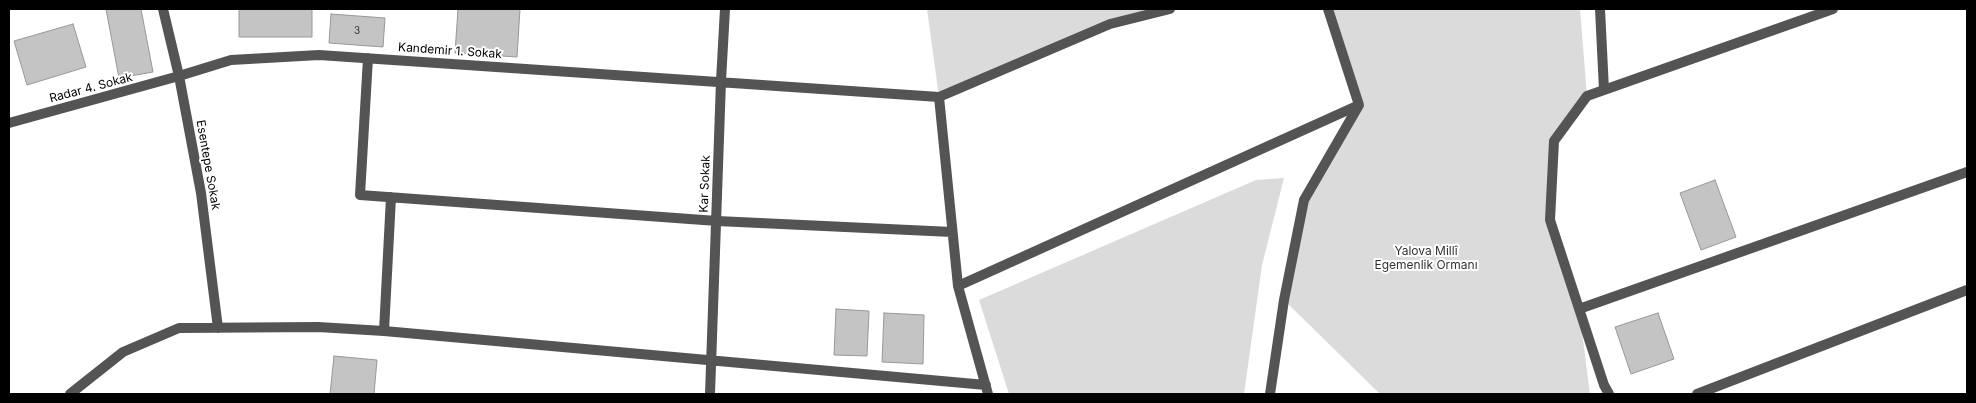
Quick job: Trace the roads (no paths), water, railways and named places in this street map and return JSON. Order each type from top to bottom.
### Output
[{"type":"street","name":"Esentepe Sokak","points":[[163,9],[180,76],[201,193],[218,328]]},
{"type":"street","name":"Kar Sokak","points":[[710,394],[725,9]]},
{"type":"street","points":[[70,394],[123,352],[179,328],[318,327],[384,331],[711,360],[987,390],[958,286],[938,97],[1110,24],[1170,9]]},
{"type":"street","points":[[1270,394],[1284,300],[1304,200],[1359,105],[1328,9]]},
{"type":"street","points":[[1600,9],[1604,90]]},
{"type":"street","points":[[1609,394],[1604,385],[1550,220],[1554,141],[1587,96],[1833,9]]},
{"type":"street","name":"Kandemir 1. Sokak","points":[[180,76],[231,60],[319,55],[938,97]]},
{"type":"street","points":[[368,58],[360,195],[717,221],[952,232]]},
{"type":"street","name":"Radar 4. Sokak","points":[[9,124],[180,76]]},
{"type":"street","points":[[958,286],[1359,105]]},
{"type":"street","points":[[1579,309],[1967,172]]},
{"type":"street","points":[[384,331],[392,198]]},
{"type":"street","points":[[1697,394],[1967,290]]},
{"type":"park label","name":"Yalova Millî Egemenlik Ormanı","points":[[1426,258]]}]
